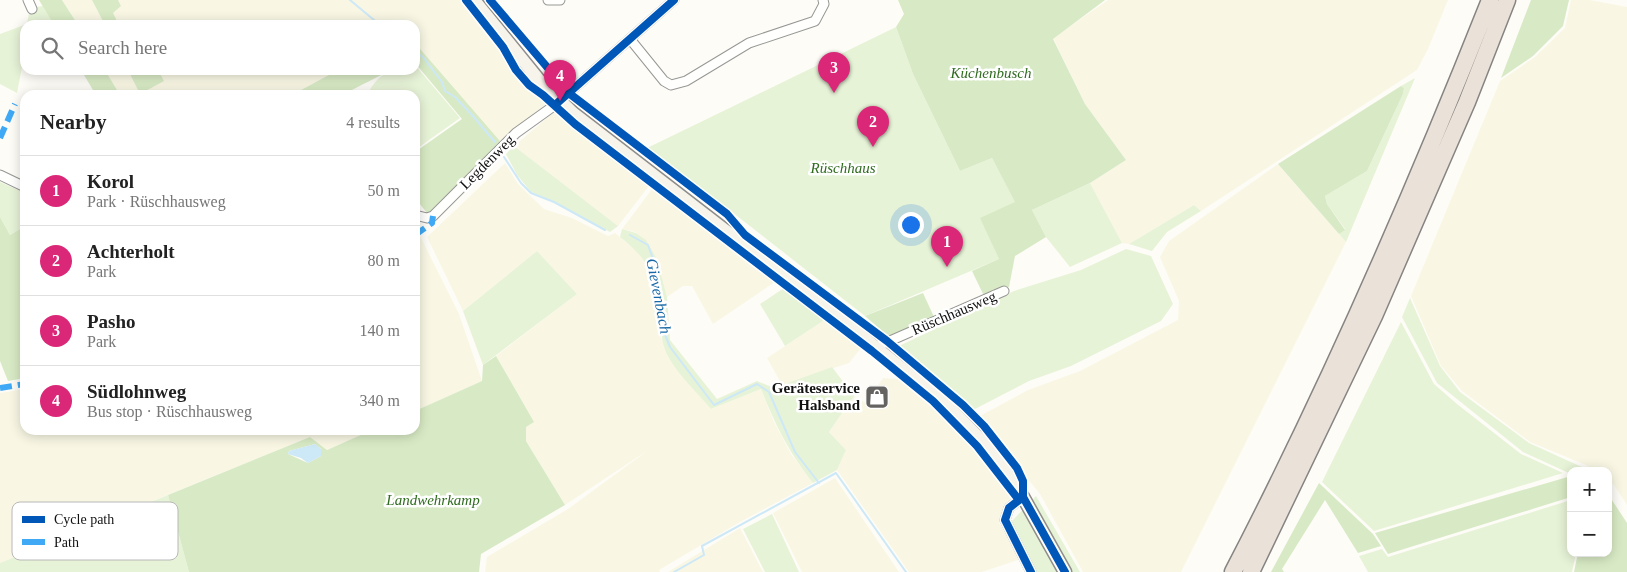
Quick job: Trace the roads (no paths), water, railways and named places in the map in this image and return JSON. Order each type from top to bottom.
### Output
[{"type":"highway","points":[[1232,572],[1359,310],[1448,106],[1490,0]]},
{"type":"highway","points":[[1251,572],[1382,299],[1463,111],[1508,0]]},
{"type":"main road","points":[[474,0],[508,44],[560,101],[610,142],[876,347],[963,422],[1004,469],[1023,497],[1065,572]]},
{"type":"street","points":[[28,0],[32,9]]},
{"type":"street","points":[[548,0],[560,0]]},
{"type":"street","name":"Legdenweg","points":[[420,216],[427,218],[433,216],[505,144],[560,101],[674,0]]},
{"type":"street","points":[[630,39],[664,81],[671,84],[686,81],[749,43],[815,21],[824,4],[822,0]]},
{"type":"street","points":[[0,175],[20,185]]},
{"type":"street","name":"Rüschhausweg","points":[[876,347],[1004,291]]},
{"type":"street","points":[[1023,497],[1009,508],[1005,520],[1031,572]]},
{"type":"water","points":[[315,444],[321,449],[321,456],[308,463],[301,458],[288,454],[289,451]]},
{"type":"waterway","name":"Gievenbach","points":[[350,0],[374,20]]},
{"type":"waterway","name":"Gievenbach","points":[[420,55],[442,82],[445,91],[455,97],[495,142]]},
{"type":"waterway","name":"Gievenbach","points":[[504,157],[521,183],[531,193],[554,202],[605,230]]},
{"type":"waterway","name":"Gievenbach","points":[[630,235],[648,245],[652,256],[662,308],[661,325],[670,347],[714,405],[757,384],[769,392],[795,452],[819,483]]},
{"type":"waterway","points":[[674,572],[704,555],[702,546],[836,473],[906,572]]},
{"type":"place","name":"Pasho","points":[[834,93]]},
{"type":"place","name":"Südlohnweg","points":[[560,101]]},
{"type":"place","name":"Achterholt","points":[[873,147]]},
{"type":"place","name":"Korol","points":[[947,267]]},
{"type":"place","name":"Geräteservice Halsband","points":[[877,397]]},
{"type":"park label","name":"Küchenbusch","points":[[991,73]]},
{"type":"park label","name":"Rüschhaus","points":[[843,168]]},
{"type":"park label","name":"Landwehrkamp","points":[[433,500]]}]
